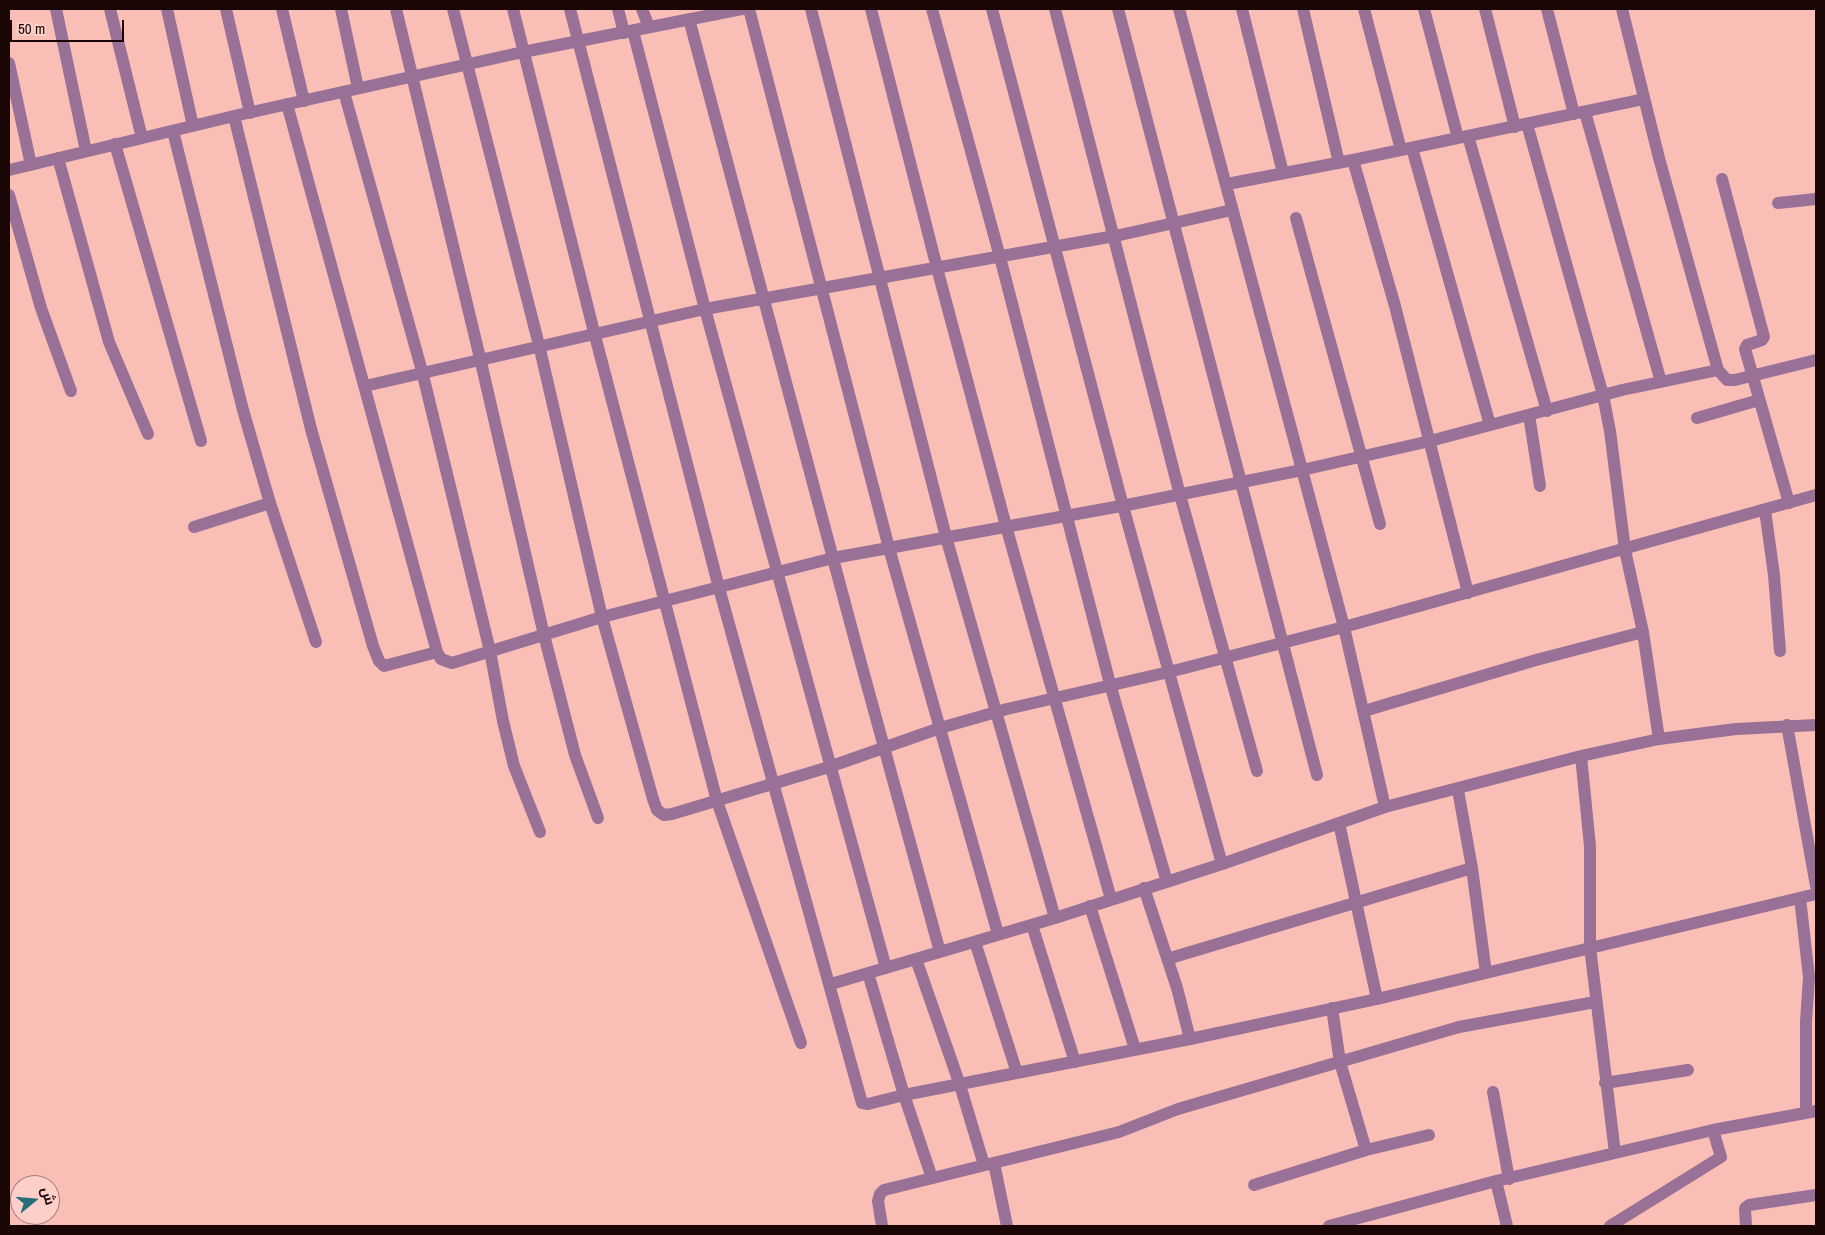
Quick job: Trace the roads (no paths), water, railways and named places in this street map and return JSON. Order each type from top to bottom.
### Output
[{"type":"street","points":[[56,9],[86,151]]},
{"type":"street","points":[[110,9],[142,138]]},
{"type":"street","points":[[167,9],[193,126]]},
{"type":"street","points":[[226,9],[250,113]]},
{"type":"street","points":[[282,9],[304,100]]},
{"type":"street","points":[[341,9],[358,88]]},
{"type":"street","points":[[396,9],[544,635],[575,755],[598,818]]},
{"type":"street","points":[[453,9],[466,66],[540,345],[602,617],[657,810],[664,815],[772,785],[940,728],[997,712],[1284,643],[1625,550],[1816,495]]},
{"type":"street","points":[[513,9],[594,332],[717,800],[801,1043]]},
{"type":"street","points":[[570,9],[719,588],[772,785],[830,984],[862,1103],[868,1104],[904,1095],[1190,1039],[1377,999],[1816,894]]},
{"type":"street","points":[[618,9],[628,32],[829,767],[886,968]]},
{"type":"street","points":[[642,9],[649,27]]},
{"type":"street","points":[[9,170],[358,88],[466,66],[523,52],[742,9]]},
{"type":"street","points":[[748,9],[889,548],[998,934]]},
{"type":"street","points":[[811,9],[946,537],[1055,918]]},
{"type":"street","points":[[871,9],[937,268],[1006,526],[1053,698],[1112,899]]},
{"type":"street","points":[[932,9],[1000,257],[1110,684],[1167,882]]},
{"type":"street","points":[[992,9],[1123,506],[1222,864]]},
{"type":"street","points":[[1055,9],[1180,494],[1257,771]]},
{"type":"street","points":[[1118,9],[1239,482],[1284,643],[1317,775]]},
{"type":"street","points":[[1179,9],[1344,627],[1385,807]]},
{"type":"street","points":[[1242,9],[1283,173]]},
{"type":"street","points":[[1303,9],[1339,163]]},
{"type":"street","points":[[1364,9],[1490,425]]},
{"type":"street","points":[[1424,9],[1547,411]]},
{"type":"street","points":[[1485,9],[1603,395],[1610,431],[1625,550],[1643,632],[1660,739]]},
{"type":"street","points":[[1547,9],[1662,382]]},
{"type":"street","points":[[1622,9],[1644,99],[1718,370],[1726,380],[1816,360]]},
{"type":"street","points":[[689,19],[940,952]]},
{"type":"street","points":[[9,63],[32,165]]},
{"type":"street","points":[[344,92],[422,371],[490,651],[502,721],[514,766],[540,832]]},
{"type":"street","points":[[1226,184],[1339,163],[1644,99]]},
{"type":"street","points":[[286,104],[437,652],[441,659],[452,663],[602,617],[833,558],[1123,506],[1302,470],[1430,441],[1603,395],[1718,370]]},
{"type":"street","points":[[234,116],[311,429],[372,646],[379,661],[384,666],[437,652]]},
{"type":"street","points":[[173,131],[219,320],[270,503],[316,642]]},
{"type":"street","points":[[115,144],[201,441]]},
{"type":"street","points":[[58,158],[109,342],[148,434]]},
{"type":"street","points":[[1353,160],[1430,441],[1468,593]]},
{"type":"street","points":[[1722,179],[1764,337],[1745,347],[1789,503]]},
{"type":"street","points":[[9,195],[41,308],[71,391]]},
{"type":"street","points":[[1778,203],[1816,199]]},
{"type":"street","points":[[365,386],[422,371],[594,332],[705,309],[1056,247],[1232,210]]},
{"type":"street","points":[[1296,218],[1360,457],[1380,524]]},
{"type":"street","points":[[1697,418],[1759,400]]},
{"type":"street","points":[[1529,415],[1540,486]]},
{"type":"street","points":[[194,527],[270,503]]},
{"type":"street","points":[[1765,510],[1774,575],[1780,651]]},
{"type":"street","points":[[1364,711],[1536,660],[1643,632]]},
{"type":"street","points":[[1787,725],[1816,886]]},
{"type":"street","points":[[830,984],[1055,918],[1222,864],[1385,807],[1458,790],[1581,756],[1660,739],[1736,728],[1816,725]]},
{"type":"street","points":[[1581,756],[1590,846],[1590,947],[1595,1002],[1615,1153]]},
{"type":"street","points":[[1458,790],[1472,868],[1486,973]]},
{"type":"street","points":[[1340,823],[1357,902],[1364,946],[1377,999]]},
{"type":"street","points":[[1167,960],[1472,868]]},
{"type":"street","points":[[1144,888],[1190,1039]]},
{"type":"street","points":[[1329,1226],[1502,1180],[1615,1153],[1713,1130],[1811,1112],[1806,1022],[1809,977],[1800,898]]},
{"type":"street","points":[[1090,906],[1135,1049]]},
{"type":"street","points":[[1032,925],[1074,1062]]},
{"type":"street","points":[[975,942],[1017,1073]]},
{"type":"street","points":[[916,959],[989,1164],[1006,1226]]},
{"type":"street","points":[[868,973],[904,1095],[932,1178]]},
{"type":"street","points":[[882,1226],[878,1202],[880,1194],[884,1190],[1128,1129],[1178,1109],[1459,1027],[1595,1002]]},
{"type":"street","points":[[1332,1008],[1340,1062],[1366,1150]]},
{"type":"street","points":[[1605,1083],[1688,1070]]},
{"type":"street","points":[[1493,1092],[1507,1226]]},
{"type":"street","points":[[1610,1226],[1721,1157],[1713,1130]]},
{"type":"street","points":[[1254,1185],[1366,1150],[1430,1135]]},
{"type":"street","points":[[1746,1226],[1745,1208],[1749,1205],[1816,1195]]}]
